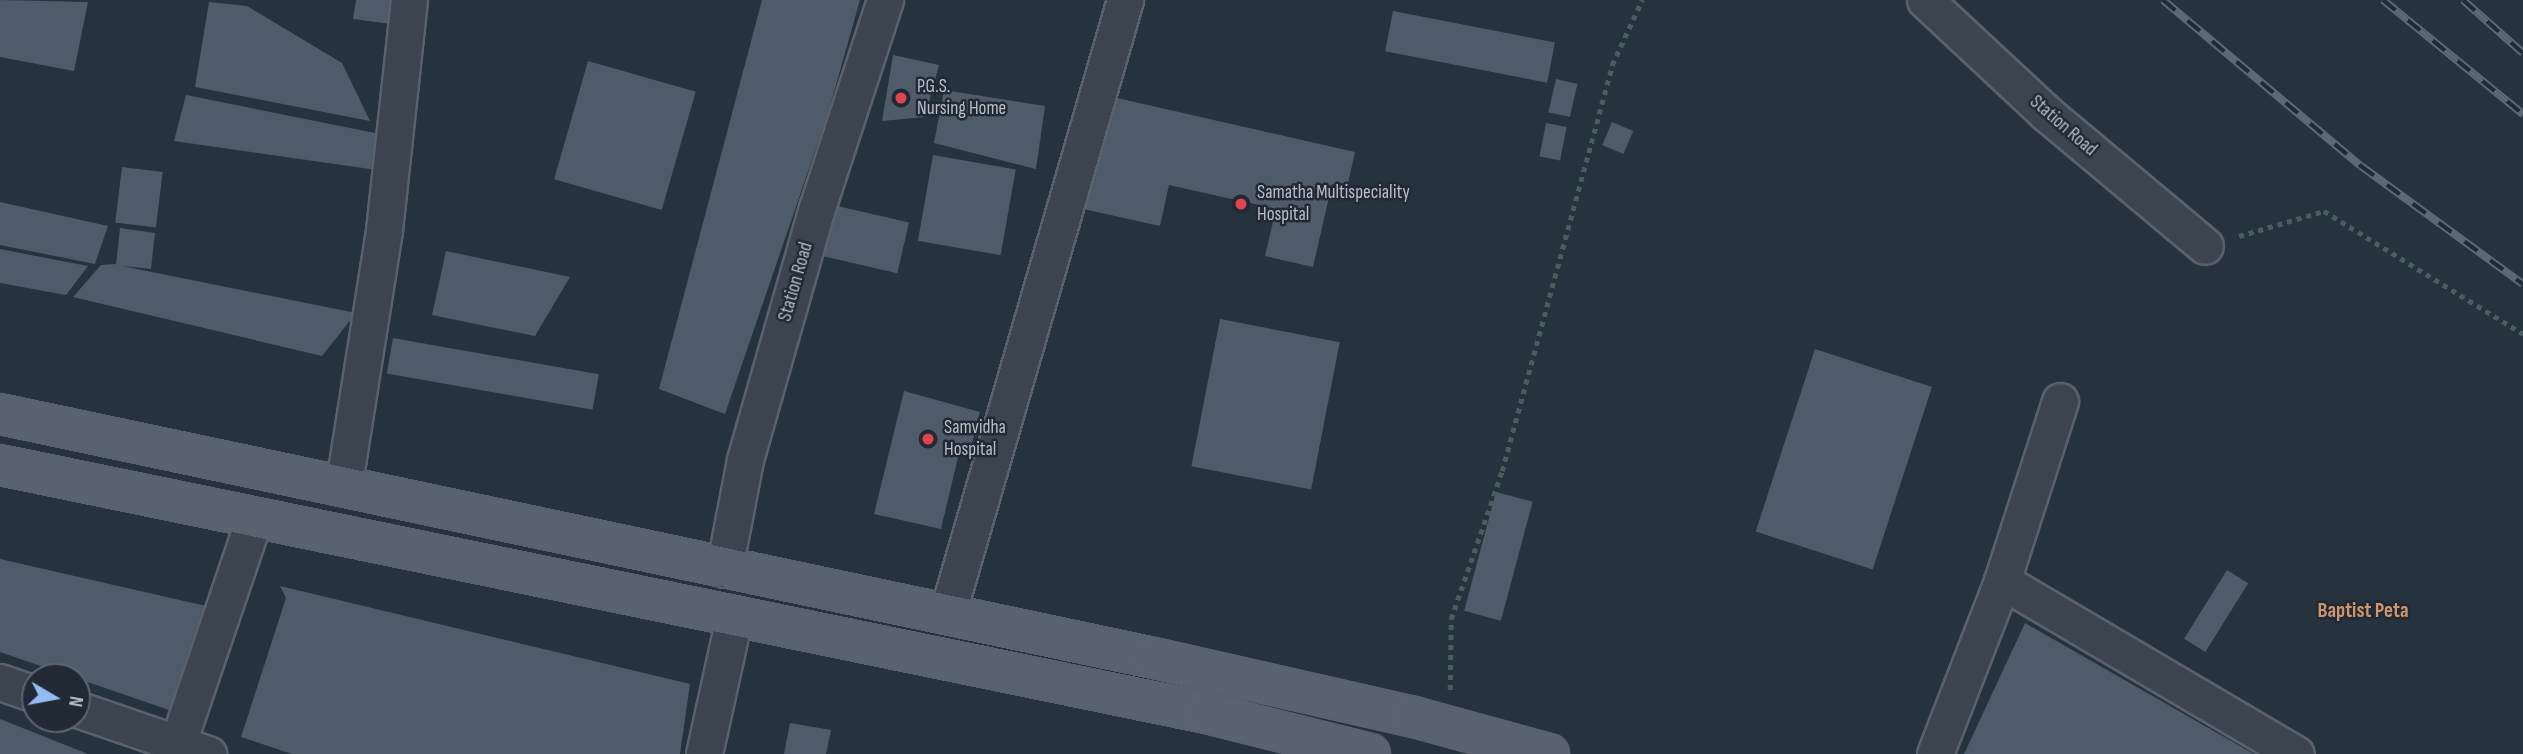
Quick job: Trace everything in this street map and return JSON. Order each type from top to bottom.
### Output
[{"type":"main road","points":[[0,414],[344,483],[724,569],[947,615],[1449,726],[1549,754]]},
{"type":"main road","points":[[0,465],[1206,713],[1370,754]]},
{"type":"street","points":[[344,483],[384,230],[409,0]]},
{"type":"street","name":"Station Road","points":[[724,569],[757,420],[885,0]]},
{"type":"street","points":[[947,615],[1125,0]]},
{"type":"street","name":"Station Road","points":[[1925,0],[2046,113],[2205,246]]},
{"type":"street","points":[[1935,754],[2003,581],[2060,401]]},
{"type":"street","points":[[91,714],[187,751],[254,519]]},
{"type":"street","points":[[2003,581],[2296,754]]},
{"type":"street","points":[[704,754],[734,617]]},
{"type":"street","points":[[0,682],[21,689]]},
{"type":"path","points":[[1449,726],[1451,619],[1502,471],[1612,65],[1642,0]]},
{"type":"path","points":[[2205,246],[2324,211],[2523,334]]},
{"type":"building","points":[[0,0],[88,2],[74,71],[0,57]]},
{"type":"building","points":[[356,0],[394,0],[391,24],[353,19]]},
{"type":"building","points":[[762,0],[860,0],[828,113],[725,414],[659,389]]},
{"type":"building","points":[[209,2],[247,6],[342,63],[370,121],[195,87]]},
{"type":"building","points":[[1393,11],[1555,42],[1547,83],[1385,51]]},
{"type":"building","points":[[893,55],[939,65],[925,117],[882,121]]},
{"type":"building","points":[[588,61],[696,92],[662,210],[554,179]]},
{"type":"building","points":[[1556,79],[1577,84],[1570,117],[1548,112]]},
{"type":"building","points":[[944,90],[1045,106],[1036,169],[934,143]]},
{"type":"building","points":[[186,95],[385,135],[377,170],[174,141]]},
{"type":"building","points":[[1104,95],[1355,152],[1347,188],[1332,184],[1313,267],[1265,256],[1276,209],[1169,185],[1160,226],[1079,208]]},
{"type":"building","points":[[1612,122],[1633,131],[1623,154],[1602,145]]},
{"type":"building","points":[[1546,123],[1567,127],[1560,160],[1540,156]]},
{"type":"building","points":[[933,155],[1016,170],[1001,255],[918,241]]},
{"type":"building","points":[[122,167],[163,172],[156,228],[115,223]]},
{"type":"building","points":[[0,202],[108,226],[95,264],[0,245]]},
{"type":"building","points":[[833,205],[909,223],[897,273],[821,256]]},
{"type":"building","points":[[120,228],[155,233],[151,269],[122,266],[356,313],[322,356],[73,297],[101,265],[116,264]]},
{"type":"building","points":[[0,249],[88,266],[66,295],[0,283]]},
{"type":"building","points":[[446,251],[570,277],[535,336],[432,315]]},
{"type":"building","points":[[1220,319],[1340,342],[1311,490],[1191,466]]},
{"type":"building","points":[[393,338],[599,374],[593,410],[387,373]]},
{"type":"building","points":[[1815,349],[1932,387],[1873,570],[1756,532]]},
{"type":"building","points":[[904,391],[980,412],[970,451],[959,453],[941,529],[874,514]]},
{"type":"building","points":[[1496,492],[1533,502],[1501,621],[1464,611]]},
{"type":"building","points":[[0,559],[206,606],[172,711],[91,683],[91,663],[32,663],[0,652]]},
{"type":"building","points":[[2227,570],[2248,583],[2205,652],[2184,639]]},
{"type":"building","points":[[280,586],[690,684],[680,754],[292,754],[241,737],[286,598]]},
{"type":"building","points":[[2025,623],[2254,754],[1964,754]]},
{"type":"building","points":[[0,719],[21,727],[21,733],[35,733],[88,754],[0,754]]},
{"type":"building","points":[[790,723],[831,730],[826,754],[784,754]]},
{"type":"railway","points":[[2163,0],[2361,166],[2523,284]]},
{"type":"railway","points":[[2383,0],[2523,114]]},
{"type":"railway","points":[[2463,0],[2523,53]]},
{"type":"place","name":"P.G.S. Nursing Home","points":[[901,98]]},
{"type":"place","name":"Samatha Multispeciality Hospital","points":[[1241,204]]},
{"type":"place","name":"Samvidha Hospital","points":[[928,439]]},
{"type":"district","name":"Baptist Peta","points":[[2363,611]]}]
